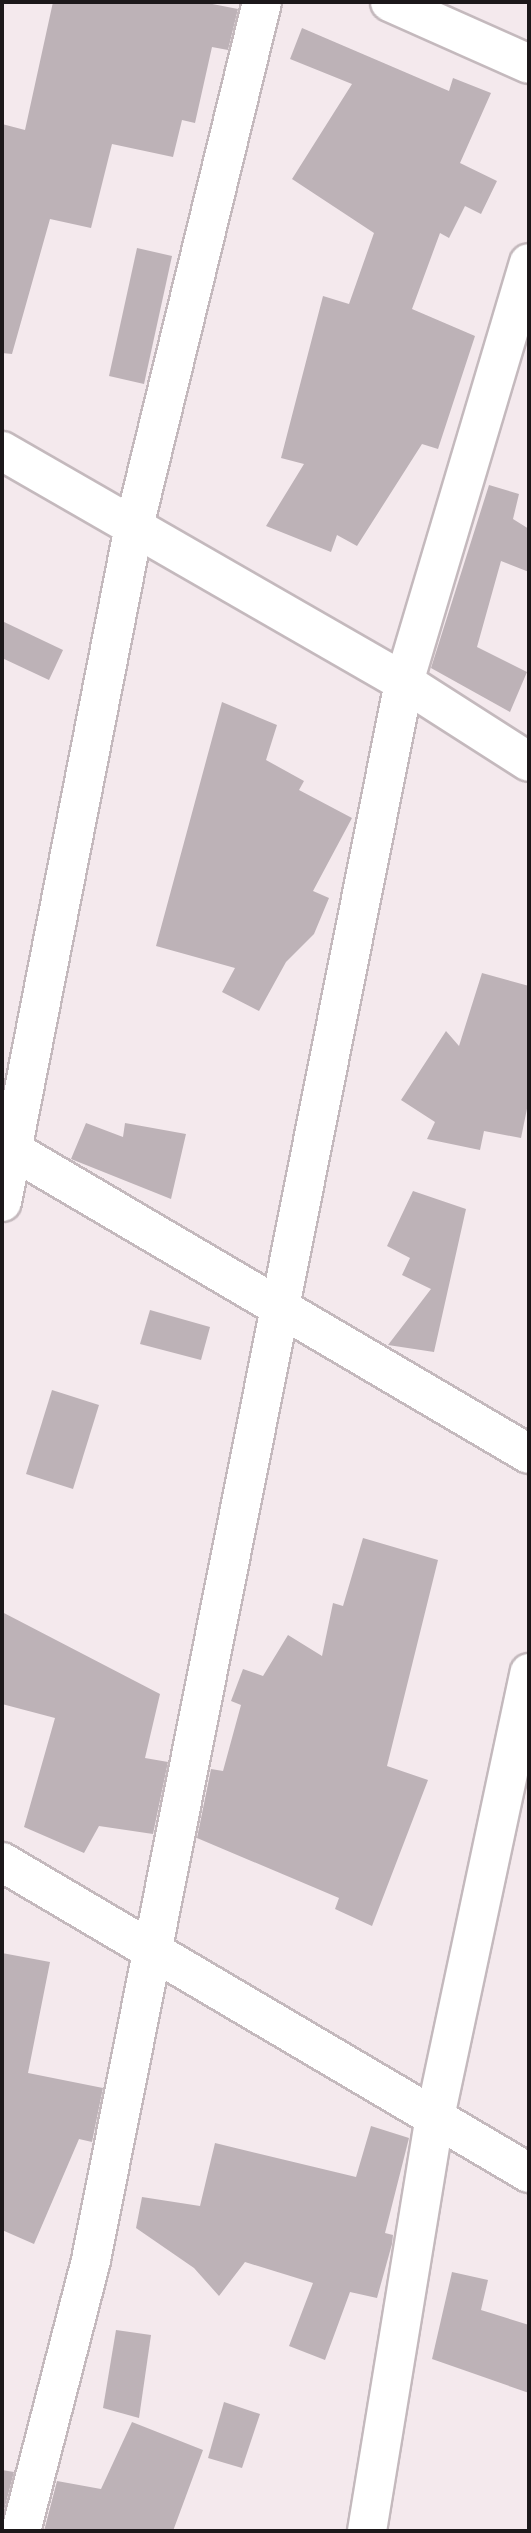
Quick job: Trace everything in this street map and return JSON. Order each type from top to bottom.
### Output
[{"type":"street","points":[[2,1202],[7,1147],[134,526],[262,2]]},
{"type":"street","points":[[390,2],[529,64]]},
{"type":"street","points":[[21,2531],[91,2260],[149,1954],[283,1307],[404,682],[529,263]]},
{"type":"street","points":[[2,451],[404,682],[529,761]]},
{"type":"street","points":[[7,1147],[529,1454]]},
{"type":"street","points":[[367,2531],[435,2117],[529,1673]]},
{"type":"street","points":[[2,1862],[149,1954],[435,2117],[529,2174]]},
{"type":"building","points":[[53,2],[202,2],[238,9],[228,50],[212,47],[195,123],[182,120],[173,157],[112,144],[91,228],[50,219],[12,354],[2,353],[2,124],[25,130]]},
{"type":"building","points":[[302,28],[449,91],[453,78],[491,93],[460,163],[497,181],[481,214],[465,206],[449,238],[440,233],[412,309],[475,336],[438,449],[422,444],[357,546],[337,535],[331,552],[266,526],[304,464],[281,458],[323,296],[349,304],[374,233],[292,179],[352,84],[290,59]]},
{"type":"building","points":[[137,248],[172,256],[144,384],[109,376]]},
{"type":"building","points":[[489,485],[519,494],[513,519],[529,529],[529,572],[501,561],[477,647],[527,672],[510,712],[431,668]]},
{"type":"building","points":[[2,621],[63,650],[49,680],[2,658]]},
{"type":"building","points":[[222,702],[277,725],[266,760],[304,781],[299,790],[352,818],[313,891],[329,898],[314,934],[286,962],[259,1011],[222,992],[235,968],[156,946]]},
{"type":"building","points":[[482,973],[529,986],[529,1099],[521,1138],[484,1131],[480,1150],[427,1139],[435,1122],[401,1100],[446,1031],[459,1046]]},
{"type":"building","points":[[86,1123],[123,1137],[125,1123],[186,1134],[171,1199],[71,1159]]},
{"type":"building","points":[[413,1191],[466,1209],[434,1352],[388,1345],[431,1289],[402,1275],[410,1258],[387,1246]]},
{"type":"building","points":[[150,1310],[210,1327],[201,1360],[140,1344]]},
{"type":"building","points":[[52,1390],[99,1405],[73,1489],[26,1474]]},
{"type":"building","points":[[363,1538],[438,1560],[387,1766],[428,1780],[372,1926],[335,1909],[339,1898],[197,1838],[211,1769],[223,1771],[241,1705],[231,1701],[243,1669],[263,1676],[288,1635],[322,1656],[333,1603],[343,1606]]},
{"type":"building","points":[[2,1612],[160,1694],[145,1758],[168,1762],[153,1834],[99,1826],[84,1853],[24,1827],[55,1718],[2,1704]]},
{"type":"building","points":[[2,1953],[50,1962],[28,2073],[103,2088],[92,2142],[79,2139],[34,2244],[2,2230]]},
{"type":"building","points":[[371,2126],[409,2138],[385,2233],[393,2235],[392,2244],[377,2298],[350,2292],[325,2360],[289,2346],[313,2283],[245,2262],[219,2296],[194,2268],[136,2228],[142,2197],[200,2206],[215,2143],[356,2177]]},
{"type":"building","points":[[452,2272],[488,2280],[481,2310],[529,2325],[529,2393],[432,2359]]},
{"type":"building","points":[[116,2330],[151,2335],[139,2418],[103,2408]]},
{"type":"building","points":[[224,2402],[260,2414],[242,2468],[208,2458]]},
{"type":"building","points":[[132,2422],[203,2450],[173,2531],[44,2531],[57,2481],[101,2489]]},
{"type":"building","points":[[2,2470],[14,2472],[2,2518]]}]
